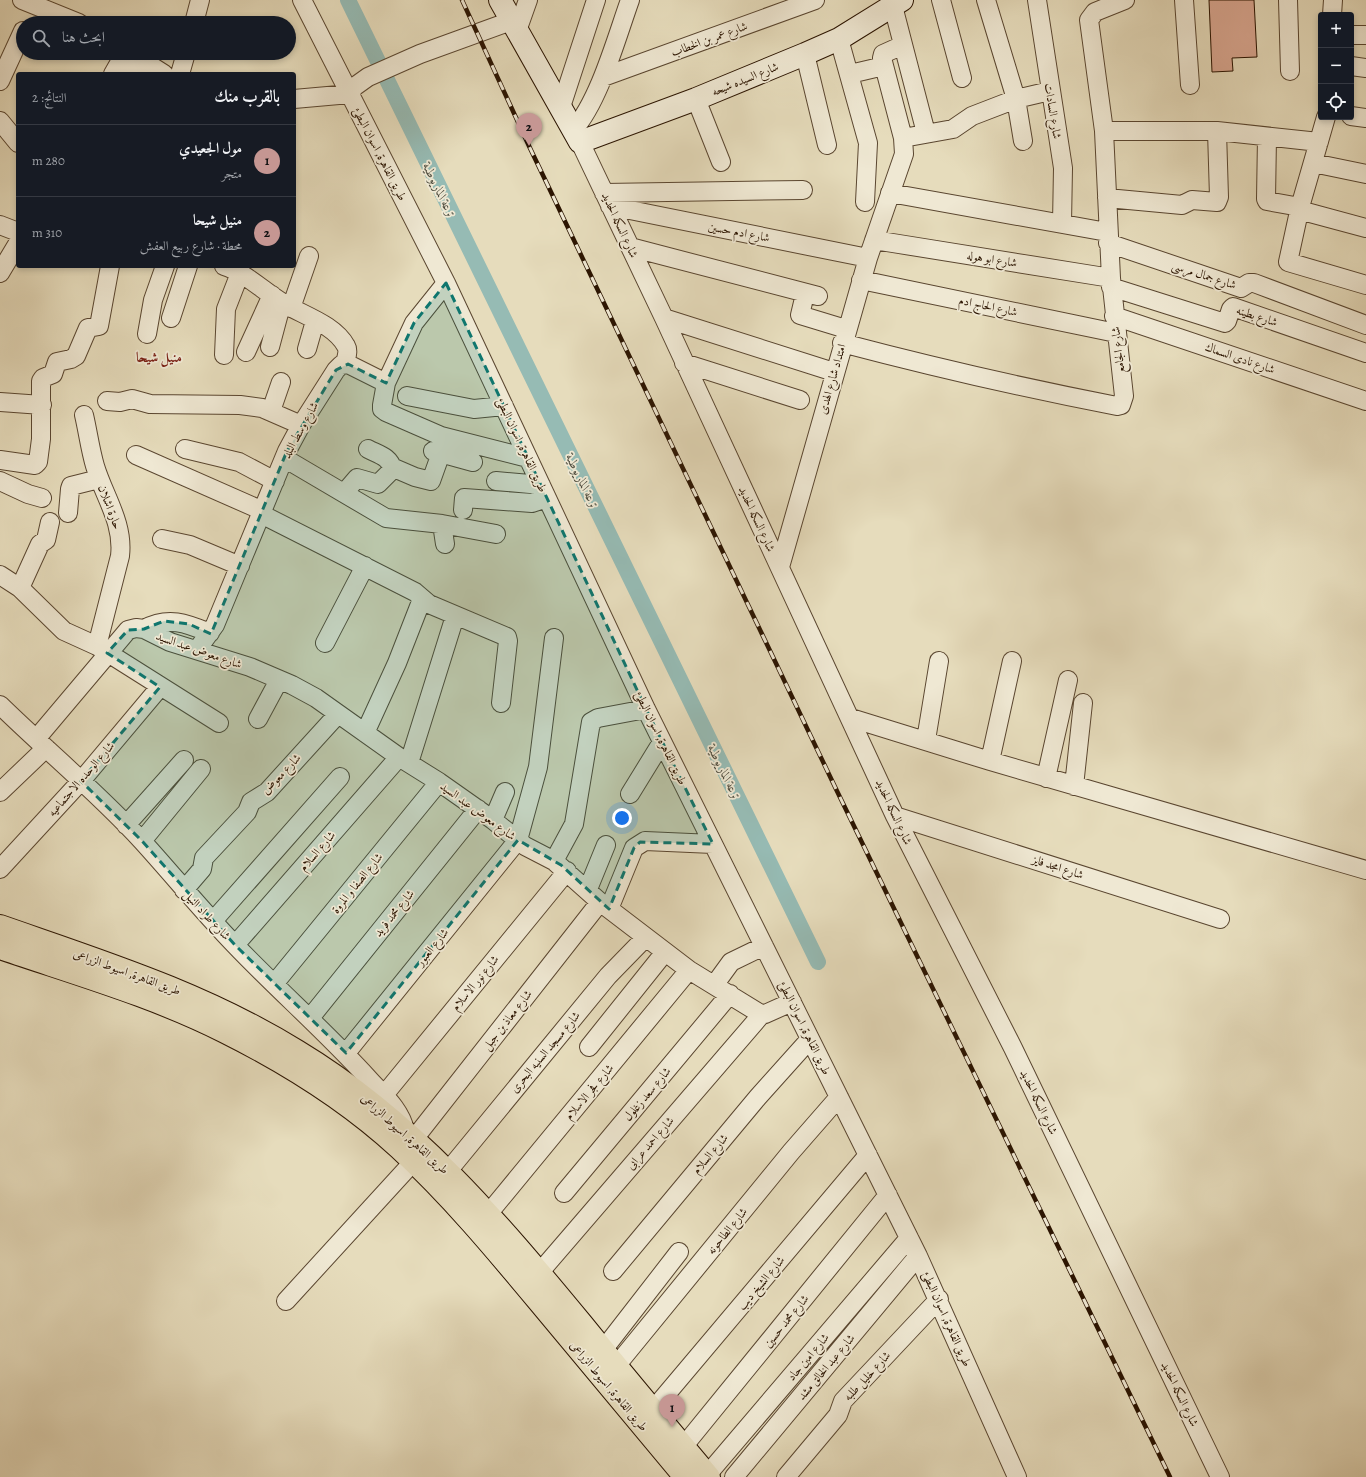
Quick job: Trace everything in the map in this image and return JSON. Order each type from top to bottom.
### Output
[{"type":"highway","name":"طريق القاهرة, اسيوط الزراعى","points":[[0,926],[154,980],[207,1002],[268,1034],[324,1068],[383,1111],[410,1134],[448,1171],[488,1214],[708,1476]]},
{"type":"highway","name":"طريق القاهرة, اسيوط الزراعى","points":[[0,948],[162,1003],[228,1033],[286,1066],[343,1103],[378,1130],[414,1162],[497,1252],[685,1477]]},
{"type":"street","points":[[196,16],[200,0]]},
{"type":"street","name":"طريق القاهرة, اسوان البطئ","points":[[302,0],[446,283],[662,742],[939,1299],[1018,1477]]},
{"type":"street","points":[[500,0],[576,136]]},
{"type":"street","points":[[296,99],[350,94],[360,81],[420,54],[514,26],[528,0]]},
{"type":"street","points":[[561,107],[596,0]]},
{"type":"street","points":[[576,136],[603,77],[630,0]]},
{"type":"street","name":"شارع عمر بن الخطاب","points":[[603,77],[815,0]]},
{"type":"street","points":[[942,0],[962,78]]},
{"type":"street","points":[[986,0],[1016,99],[1023,141]]},
{"type":"street","name":"شارع السادات","points":[[1037,0],[1063,168],[1062,223]]},
{"type":"street","name":"شارع الجامع","points":[[844,336],[950,371],[1117,406],[1121,405],[1124,396],[1111,282],[1104,131],[1089,23],[1090,17],[1095,12],[1125,0]]},
{"type":"street","points":[[1184,0],[1190,85]]},
{"type":"street","points":[[1288,0],[1290,71]]},
{"type":"street","points":[[1332,0],[1332,12]]},
{"type":"street","points":[[28,16],[30,3],[64,8],[72,16]]},
{"type":"street","points":[[897,3],[903,45],[926,134]]},
{"type":"street","name":"شارع السيده شيحه","points":[[576,136],[696,99],[805,54],[839,39],[897,3]]},
{"type":"street","points":[[1354,35],[1366,35]]},
{"type":"street","points":[[839,39],[868,143],[865,202]]},
{"type":"street","points":[[850,74],[884,66],[882,58],[883,54],[903,45]]},
{"type":"street","points":[[0,81],[16,46]]},
{"type":"street","points":[[805,54],[827,145]]},
{"type":"street","points":[[114,72],[121,60]]},
{"type":"street","points":[[181,72],[184,60]]},
{"type":"street","points":[[135,62],[159,72]]},
{"type":"street","name":"امتداد شارع الهدى","points":[[780,567],[844,336],[868,258],[904,154],[903,138],[884,66]]},
{"type":"street","points":[[1354,66],[1366,68]]},
{"type":"street","points":[[903,138],[953,128],[972,116],[1016,99],[1050,91]]},
{"type":"street","points":[[696,99],[721,162]]},
{"type":"street","points":[[1354,116],[1366,118]]},
{"type":"street","points":[[1325,120],[1299,208],[1288,262],[1366,285]]},
{"type":"street","points":[[2,127],[16,141]]},
{"type":"street","points":[[1104,131],[1217,132],[1319,142]]},
{"type":"street","points":[[1107,198],[1182,205],[1192,200],[1217,202],[1219,197],[1217,132]]},
{"type":"street","name":"شارع السكه الحديد","points":[[576,136],[664,318],[851,718],[895,816],[1013,1048],[1220,1477]]},
{"type":"street","points":[[1267,136],[1266,199],[1268,202],[1299,208],[1366,228]]},
{"type":"street","points":[[1313,163],[1366,174]]},
{"type":"street","points":[[607,199],[803,190]]},
{"type":"street","name":"شارع جمال مرسى","points":[[890,193],[1062,223],[1108,238],[1242,288],[1249,283],[1254,283],[1366,326]]},
{"type":"street","name":"شارع ادم حسين","points":[[607,199],[868,258]]},
{"type":"street","points":[[0,225],[16,231]]},
{"type":"street","name":"شارع ابو هوله","points":[[874,240],[1111,282]]},
{"type":"street","points":[[0,273],[16,246]]},
{"type":"street","points":[[630,247],[811,295],[800,315],[844,336]]},
{"type":"street","points":[[246,352],[281,302],[309,256]]},
{"type":"street","points":[[0,460],[32,465],[37,464],[41,438],[41,381],[43,378],[53,374],[57,362],[76,356],[88,328],[98,326],[110,268]]},
{"type":"street","points":[[147,334],[153,300],[164,268]]},
{"type":"street","points":[[171,318],[187,268]]},
{"type":"street","points":[[229,268],[240,273],[281,302],[332,331],[346,346],[347,354],[345,364],[386,383]]},
{"type":"street","points":[[224,355],[226,309],[240,273]]},
{"type":"street","name":"شارع الحاج ادم","points":[[861,280],[1115,324]]},
{"type":"street","name":"شارع بطينه","points":[[1111,282],[1225,323],[1231,308],[1233,308],[1366,353]]},
{"type":"street","points":[[446,283],[414,323],[386,383],[382,409],[441,436],[528,458]]},
{"type":"street","points":[[270,347],[281,302]]},
{"type":"street","points":[[664,318],[834,372]]},
{"type":"street","points":[[307,349],[315,320]]},
{"type":"street","name":"شارع نادى السماك","points":[[1115,324],[1366,401]]},
{"type":"street","points":[[684,362],[800,400]]},
{"type":"street","name":"شارع وسط البلد","points":[[197,650],[210,634],[240,566],[284,458],[301,425],[336,370],[345,364]]},
{"type":"street","points":[[271,412],[281,382]]},
{"type":"street","points":[[407,396],[474,409],[504,406]]},
{"type":"street","points":[[108,401],[120,402],[132,398],[150,404],[240,405],[262,408],[301,425]]},
{"type":"street","points":[[0,402],[42,405]]},
{"type":"street","name":"حارة اشلان","points":[[84,415],[94,465],[118,527],[122,544],[102,649]]},
{"type":"street","points":[[185,449],[239,462],[275,481]]},
{"type":"street","points":[[368,449],[387,459],[391,463],[392,469]]},
{"type":"street","points":[[392,469],[397,469],[415,477],[431,481],[437,452],[472,462]]},
{"type":"street","points":[[136,455],[175,470],[262,513],[415,592],[429,604],[508,639],[501,703]]},
{"type":"street","points":[[284,458],[345,492],[386,518],[442,524],[496,534]]},
{"type":"street","points":[[345,492],[357,478],[378,484],[392,469]]},
{"type":"street","points":[[68,513],[71,486],[99,479]]},
{"type":"street","points":[[0,481],[28,494],[42,498]]},
{"type":"street","points":[[496,481],[544,491]]},
{"type":"street","points":[[463,510],[464,498],[532,503],[544,491]]},
{"type":"street","points":[[20,588],[40,544],[46,540],[50,522]]},
{"type":"street","points":[[442,524],[445,544]]},
{"type":"street","points":[[162,539],[190,545],[240,566]]},
{"type":"street","points":[[325,643],[364,566]]},
{"type":"street","points":[[0,575],[20,588],[64,631],[102,649],[219,723]]},
{"type":"street","points":[[365,733],[397,662],[422,599]]},
{"type":"street","points":[[404,760],[455,616]]},
{"type":"street","points":[[0,792],[41,743],[102,649],[128,630],[136,628],[144,629],[159,623],[177,621],[188,624],[210,634]]},
{"type":"street","name":"شارع معوض عبد السيد","points":[[144,629],[170,642],[238,663],[280,680],[316,698],[404,760],[478,808],[525,846],[561,866],[599,900],[689,970],[762,1014]]},
{"type":"street","points":[[518,840],[538,767],[554,638]]},
{"type":"street","points":[[926,740],[939,661]]},
{"type":"street","points":[[990,762],[1012,661]]},
{"type":"street","points":[[258,719],[280,680]]},
{"type":"street","points":[[1046,778],[1068,680]]},
{"type":"street","name":"شارع الوحده الاجتماعيه","points":[[0,869],[81,781],[160,687]]},
{"type":"street","points":[[1074,786],[1083,703]]},
{"type":"street","name":"شارع طراد النيل","points":[[1,709],[41,743],[142,841],[184,890],[235,945],[346,1053],[399,1113],[410,1134]]},
{"type":"street","name":"شارع نور الاسلام","points":[[384,1096],[561,866],[574,824],[592,722],[598,718],[646,709]]},
{"type":"street","name":"شارع معوض","points":[[184,890],[202,869],[204,858],[247,812],[251,802],[266,792],[338,714]]},
{"type":"street","points":[[851,718],[926,740],[990,762],[1366,870]]},
{"type":"street","points":[[630,794],[662,742]]},
{"type":"street","points":[[126,825],[184,760]]},
{"type":"street","name":"شارع السلام","points":[[235,945],[404,760]]},
{"type":"street","points":[[142,841],[201,769]]},
{"type":"street","points":[[213,921],[340,777]]},
{"type":"street","name":"شارع الصفا و المروة","points":[[274,984],[439,782]]},
{"type":"street","points":[[493,820],[505,792]]},
{"type":"street","name":"شارع محمد فريد","points":[[310,1018],[478,808]]},
{"type":"street","name":"شارع امجد فايز","points":[[895,816],[1220,919]]},
{"type":"street","name":"شارع العبور","points":[[346,1053],[518,840]]},
{"type":"street","points":[[599,900],[634,848],[640,842],[649,841],[713,844]]},
{"type":"street","points":[[599,900],[606,845]]},
{"type":"street","name":"شارع معاذ بن جبل","points":[[410,1134],[599,900]]},
{"type":"street","name":"شارع مسجد السنيه البحرى","points":[[448,1171],[608,976],[646,937]]},
{"type":"street","points":[[714,984],[731,962],[764,946]]},
{"type":"street","points":[[588,1047],[665,952]]},
{"type":"street","name":"شارع فجر الاسلام","points":[[488,1214],[689,970]]},
{"type":"street","name":"شارع سعد زغلول","points":[[564,1193],[730,994]]},
{"type":"street","points":[[762,1014],[792,1002]]},
{"type":"street","name":"شارع احمد عرابى","points":[[539,1273],[762,1014]]},
{"type":"street","name":"شارع السلام","points":[[613,1271],[758,1097],[810,1039]]},
{"type":"street","name":"شارع الطاحونه","points":[[610,1358],[839,1097]]},
{"type":"street","name":"شارع الشيخ ديب","points":[[653,1410],[868,1155]]},
{"type":"street","points":[[286,1301],[414,1162]]},
{"type":"street","name":"شارع محمد حسين","points":[[683,1447],[888,1195]]},
{"type":"street","name":"شارع امين جاد","points":[[708,1476],[909,1238]]},
{"type":"street","points":[[610,1358],[679,1252]]},
{"type":"street","name":"شارع عبد الخالق مشد","points":[[734,1477],[918,1256]]},
{"type":"street","name":"شارع خليل طلبه","points":[[786,1477],[838,1415],[843,1401],[939,1299]]},
{"type":"highlighted area","points":[[446,283],[646,709],[713,844],[640,842],[634,848],[609,909],[561,865],[518,840],[346,1053],[235,945],[142,841],[81,781],[160,687],[107,653],[128,630],[144,629],[164,621],[189,624],[211,634],[287,451],[336,370],[348,364],[386,383],[414,323]]},
{"type":"building","points":[[1209,0],[1254,0],[1257,57],[1232,58],[1233,71],[1212,72]]},
{"type":"waterway","name":"ترعة الماريوطية","points":[[348,0],[818,962]]},
{"type":"railway","points":[[462,0],[529,146],[836,789],[1170,1477]]},
{"type":"place","name":"منيل شيحا","points":[[529,146]]},
{"type":"place","name":"مول الجعيدي","points":[[672,1427]]},
{"type":"district","name":"منيل شيحا","points":[[159,357]]}]
